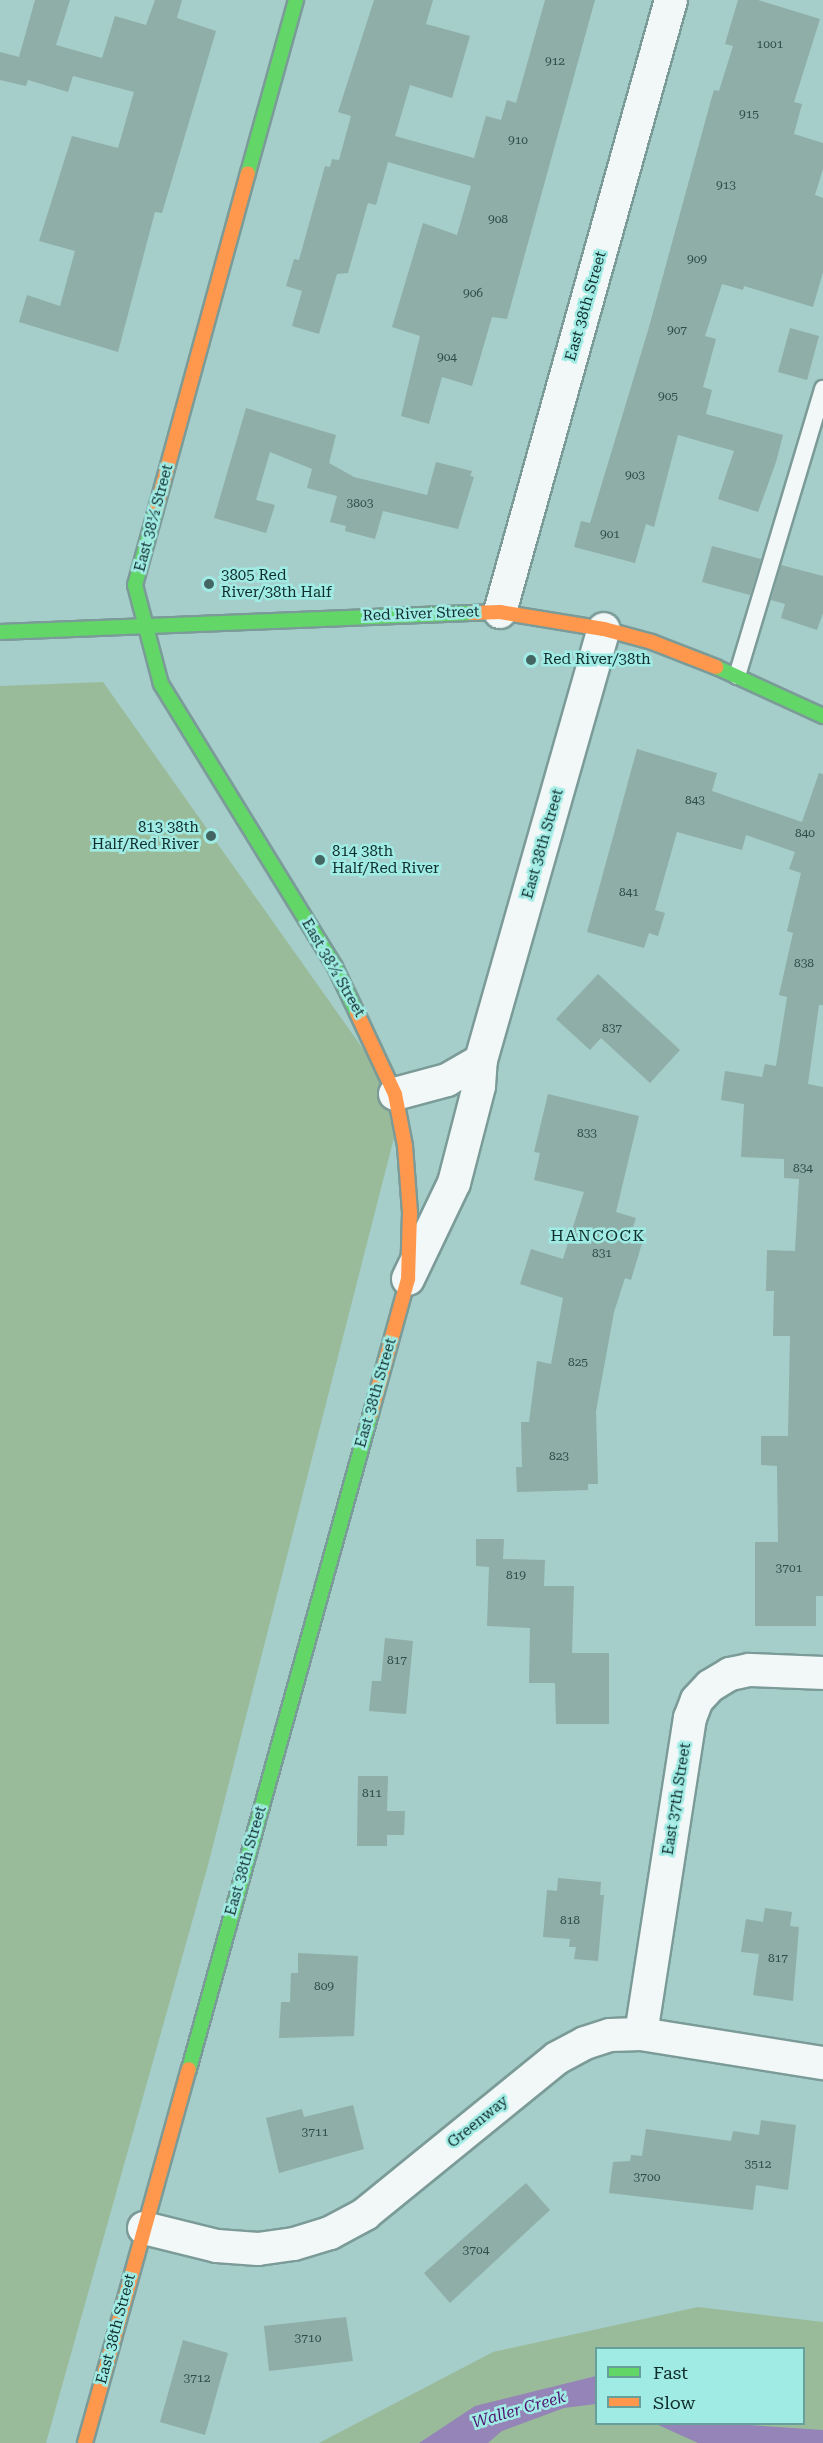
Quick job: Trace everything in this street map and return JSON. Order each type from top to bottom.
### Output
[{"type":"street","name":"East 38½ Street","points":[[296,0],[135,585],[161,684],[335,967],[395,1094]]},
{"type":"street","name":"East 38th Street","points":[[500,612],[671,0]]},
{"type":"street","name":"Red River Street","points":[[0,632],[500,612],[604,629],[652,642],[737,676],[823,716]]},
{"type":"street","name":"East 38th Street","points":[[85,2443],[408,1279],[454,1183],[479,1086],[481,1060],[604,629]]},
{"type":"street","points":[[395,1094],[447,1080],[481,1060]]},
{"type":"street","name":"East 38th Street","points":[[395,1094],[405,1146],[410,1213],[408,1279]]},
{"type":"street","name":"East 37th Street","points":[[641,2034],[690,1718],[697,1700],[710,1686],[730,1674],[750,1670],[823,1673]]},
{"type":"street","name":"Greenway","points":[[144,2228],[217,2246],[258,2249],[294,2244],[330,2233],[365,2214],[557,2058],[585,2043],[610,2036],[641,2034],[823,2063]]},
{"type":"lane","points":[[737,676],[823,389]]},
{"type":"green space","points":[[103,682],[395,1094],[399,1118],[208,1865],[46,2443],[0,2443],[0,686]]},
{"type":"green space","points":[[698,2307],[823,2322],[823,2443],[319,2443],[493,2352]]},
{"type":"water","name":"Waller Creek","points":[[595,2376],[595,2404],[564,2408],[502,2431],[488,2443],[419,2443],[475,2406]]},
{"type":"water","points":[[658,2425],[747,2425],[823,2430],[823,2443],[698,2443]]},
{"type":"building","points":[[35,0],[70,0],[56,45],[102,58],[115,16],[146,25],[155,0],[182,0],[177,18],[216,31],[162,213],[155,212],[118,352],[19,322],[27,295],[60,306],[75,251],[39,241],[72,136],[118,148],[134,92],[73,76],[68,92],[28,80],[26,86],[0,80],[0,52],[19,57]]},
{"type":"building","points":[[374,0],[433,0],[426,24],[470,36],[452,98],[410,85],[395,136],[474,158],[486,116],[501,120],[507,100],[516,103],[545,0],[595,0],[507,319],[492,317],[472,386],[442,377],[429,424],[401,416],[420,336],[392,327],[423,223],[457,235],[471,186],[388,162],[376,205],[368,203],[348,273],[337,274],[319,334],[292,326],[302,291],[286,286],[294,259],[299,260],[325,166],[330,167],[332,159],[339,160],[351,116],[338,112]]},
{"type":"building","points":[[738,0],[758,0],[820,19],[794,102],[802,104],[794,134],[823,143],[823,169],[815,195],[823,198],[823,272],[813,307],[744,286],[743,290],[722,284],[705,336],[716,339],[703,387],[712,390],[706,414],[783,435],[776,462],[758,512],[718,499],[734,451],[678,435],[654,527],[646,524],[635,563],[574,547],[581,521],[590,523],[649,327],[711,100],[714,90],[719,91],[733,46],[725,44]]},
{"type":"building","points":[[790,328],[819,336],[807,380],[778,372]]},
{"type":"building","points":[[246,408],[336,435],[329,463],[354,477],[427,495],[436,462],[472,471],[470,476],[474,477],[458,529],[383,511],[375,539],[345,531],[346,526],[330,522],[337,496],[307,488],[312,469],[270,452],[256,500],[275,505],[266,533],[214,518]]},
{"type":"building","points":[[712,546],[761,559],[750,595],[702,582]]},
{"type":"building","points":[[781,565],[823,576],[823,613],[817,630],[781,618],[785,604],[771,600]]},
{"type":"building","points":[[637,749],[717,773],[712,791],[802,822],[819,773],[823,774],[823,1005],[819,1005],[808,1084],[823,1087],[823,1596],[816,1596],[816,1626],[755,1626],[755,1542],[778,1542],[777,1466],[761,1465],[761,1436],[788,1436],[790,1336],[773,1336],[774,1291],[766,1291],[767,1250],[795,1251],[799,1179],[784,1178],[784,1159],[741,1157],[744,1104],[721,1100],[725,1071],[762,1077],[765,1064],[776,1066],[787,997],[779,995],[793,933],[787,931],[801,873],[789,869],[795,852],[746,835],[742,850],[677,832],[655,910],[665,913],[658,936],[649,933],[644,948],[587,932]]},
{"type":"building","points":[[598,974],[680,1050],[650,1083],[601,1038],[590,1050],[556,1019]]},
{"type":"building","points":[[548,1094],[639,1116],[616,1212],[636,1218],[630,1236],[643,1240],[631,1280],[625,1278],[614,1312],[596,1411],[598,1484],[588,1484],[588,1490],[517,1492],[516,1467],[522,1467],[521,1422],[529,1422],[537,1361],[551,1364],[563,1298],[520,1284],[531,1249],[563,1259],[584,1192],[534,1180],[540,1153],[534,1152]]},
{"type":"building","points":[[476,1539],[504,1539],[503,1559],[545,1560],[544,1586],[574,1586],[572,1653],[609,1653],[609,1724],[556,1724],[555,1683],[529,1683],[530,1628],[487,1626],[489,1567],[476,1566]]},
{"type":"building","points":[[385,1638],[413,1641],[406,1714],[369,1711],[372,1681],[381,1681]]},
{"type":"building","points":[[358,1776],[388,1776],[387,1811],[405,1811],[404,1835],[387,1835],[387,1846],[357,1846]]},
{"type":"building","points":[[558,1878],[601,1882],[600,1895],[604,1895],[598,1961],[574,1959],[576,1947],[569,1947],[570,1939],[543,1937],[547,1890],[557,1891]]},
{"type":"building","points":[[765,1908],[792,1912],[790,1926],[799,1927],[793,2001],[753,1995],[759,1954],[741,1952],[746,1919],[763,1922]]},
{"type":"building","points":[[298,1953],[358,1956],[354,2036],[279,2038],[281,2002],[290,2002],[291,1973],[298,1973]]},
{"type":"building","points":[[353,2105],[364,2149],[279,2173],[266,2118],[302,2109],[304,2117]]},
{"type":"building","points":[[761,2120],[796,2125],[788,2190],[756,2185],[753,2210],[609,2193],[613,2162],[630,2161],[631,2155],[642,2156],[646,2129],[731,2141],[733,2131],[759,2135]]},
{"type":"building","points":[[526,2183],[550,2210],[450,2303],[424,2273]]},
{"type":"building","points":[[346,2317],[353,2361],[269,2371],[264,2326]]},
{"type":"building","points":[[183,2340],[228,2353],[205,2435],[160,2422]]},
{"type":"traffic: fast","points":[[248,173],[296,0]]},
{"type":"traffic: fast","points":[[156,509],[135,585],[161,684],[335,967],[357,1013]]},
{"type":"traffic: fast","points":[[0,632],[471,613]]},
{"type":"traffic: fast","points":[[716,667],[823,716]]},
{"type":"traffic: fast","points":[[189,2069],[371,1413]]},
{"type":"traffic: slow","points":[[156,509],[248,173]]},
{"type":"traffic: slow","points":[[471,613],[500,612],[604,629],[652,642],[716,667]]},
{"type":"traffic: slow","points":[[357,1013],[395,1094],[405,1146],[410,1213],[408,1279],[371,1413]]},
{"type":"traffic: slow","points":[[85,2443],[189,2069]]},
{"type":"place","name":"3805 Red River/38th Half","points":[[209,584]]},
{"type":"place","name":"Red River/38th","points":[[531,660]]},
{"type":"place","name":"813 38th Half/Red River","points":[[211,836]]},
{"type":"place","name":"814 38th Half/Red River","points":[[320,860]]},
{"type":"district","name":"HANCOCK","points":[[598,1236]]}]
